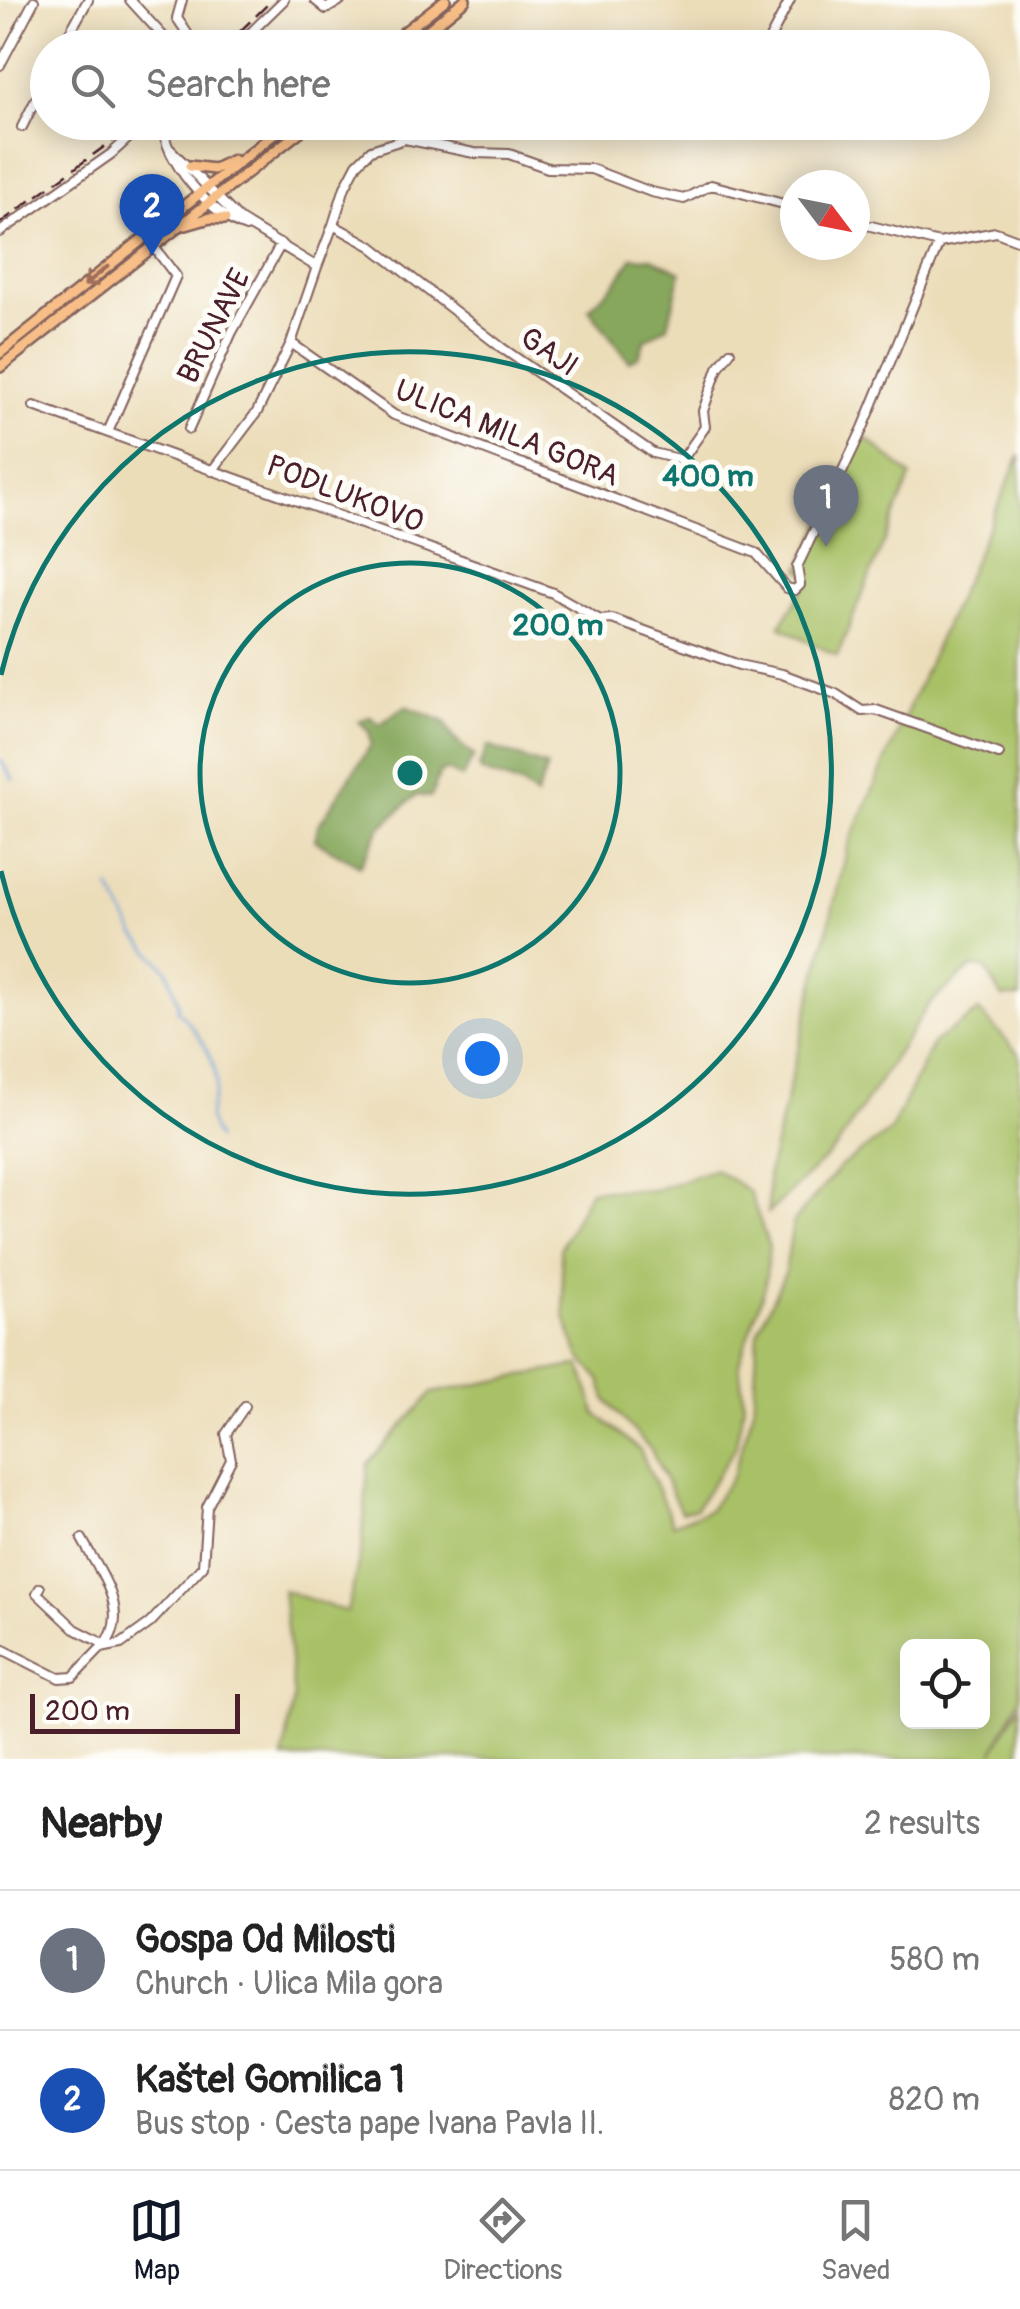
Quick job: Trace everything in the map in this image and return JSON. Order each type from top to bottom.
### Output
[{"type":"main road","points":[[406,30],[444,0]]},
{"type":"main road","points":[[428,30],[465,0]]},
{"type":"main road","points":[[0,353],[266,140]]},
{"type":"main road","points":[[0,366],[289,140]]},
{"type":"main road","points":[[190,166],[214,169],[245,157]]},
{"type":"main road","points":[[179,228],[210,218],[225,220]]},
{"type":"street","points":[[72,30],[88,0]]},
{"type":"street","points":[[130,0],[158,30]]},
{"type":"street","points":[[182,0],[178,18],[186,30]]},
{"type":"street","points":[[254,30],[284,0]]},
{"type":"street","points":[[315,0],[326,9],[341,0]]},
{"type":"street","points":[[775,30],[790,0]]},
{"type":"street","points":[[0,65],[34,2]]},
{"type":"street","points":[[22,127],[30,111]]},
{"type":"street","points":[[0,232],[126,140]]},
{"type":"street","points":[[167,140],[170,149],[225,220],[253,229]]},
{"type":"street","points":[[290,343],[344,186],[371,150],[402,140]]},
{"type":"street","points":[[410,140],[474,153],[509,154],[548,168],[591,168],[652,192],[684,199],[711,185],[780,202]]},
{"type":"street","points":[[170,149],[190,166],[204,190]]},
{"type":"street","points":[[213,200],[317,267]]},
{"type":"street","name":"GAJI","points":[[333,225],[371,246],[502,348],[652,453],[671,460],[682,460],[705,427],[703,411],[718,368],[730,352]]},
{"type":"street","points":[[870,226],[939,243],[996,232],[1020,241]]},
{"type":"street","name":"ULICA MILA GORA","points":[[290,343],[394,415],[756,553],[786,588],[795,590],[800,586],[797,567],[863,428],[939,243]]},
{"type":"street","name":"BRUNAVE","points":[[188,429],[232,332],[281,244]]},
{"type":"street","points":[[108,432],[176,276],[154,247]]},
{"type":"street","name":"PODLUKOVO","points":[[290,343],[257,412],[212,471],[553,593],[600,620],[612,619],[739,665],[782,674],[836,694],[862,711],[876,710],[999,754]]},
{"type":"street","points":[[34,406],[212,471]]},
{"type":"street","points":[[40,1588],[38,1593],[59,1616],[104,1647],[121,1644],[150,1622],[203,1566],[206,1507],[231,1460],[226,1434],[245,1406]]},
{"type":"street","points":[[0,1648],[59,1678],[73,1677],[104,1647],[116,1624],[115,1606],[82,1540]]},
{"type":"green space","points":[[633,257],[652,258],[681,272],[668,326],[645,340],[639,356],[629,361],[589,309],[616,282]]},
{"type":"green space","points":[[864,436],[911,476],[837,656],[780,626],[810,578],[800,569]]},
{"type":"green space","points":[[1020,455],[1020,997],[1002,997],[985,968],[972,967],[929,1004],[836,1148],[768,1213],[768,1173],[848,846]]},
{"type":"green space","points":[[406,706],[445,722],[454,739],[474,756],[462,778],[447,770],[440,772],[431,797],[416,795],[381,827],[360,866],[315,840],[318,826],[371,745],[369,731],[359,721],[370,717],[380,724]]},
{"type":"green space","points":[[488,746],[547,767],[536,797],[522,785],[482,772],[479,767]]},
{"type":"green space","points":[[979,1011],[1020,1055],[1020,1698],[992,1753],[1020,1705],[1020,1759],[283,1759],[294,1698],[283,1590],[347,1612],[362,1547],[368,1464],[432,1393],[580,1365],[596,1414],[640,1450],[673,1524],[709,1510],[732,1477],[753,1412],[758,1330],[785,1273],[793,1222],[841,1166],[890,1132],[933,1043]]},
{"type":"green space","points":[[715,1169],[750,1192],[769,1247],[765,1287],[739,1363],[744,1405],[735,1448],[696,1508],[681,1512],[651,1450],[607,1401],[600,1380],[579,1356],[565,1317],[560,1249],[590,1190],[655,1190]]},
{"type":"waterway","points":[[0,759],[14,781]]},
{"type":"waterway","points":[[110,888],[135,935],[168,971],[177,1009],[212,1059],[216,1083],[209,1116],[217,1139]]},
{"type":"railway","points":[[241,30],[272,0]]},
{"type":"railway","points":[[0,223],[113,140]]},
{"type":"place","name":"Kaštel Gomilica 1","points":[[152,256]]},
{"type":"place","name":"Gospa Od Milosti","points":[[826,547]]}]
